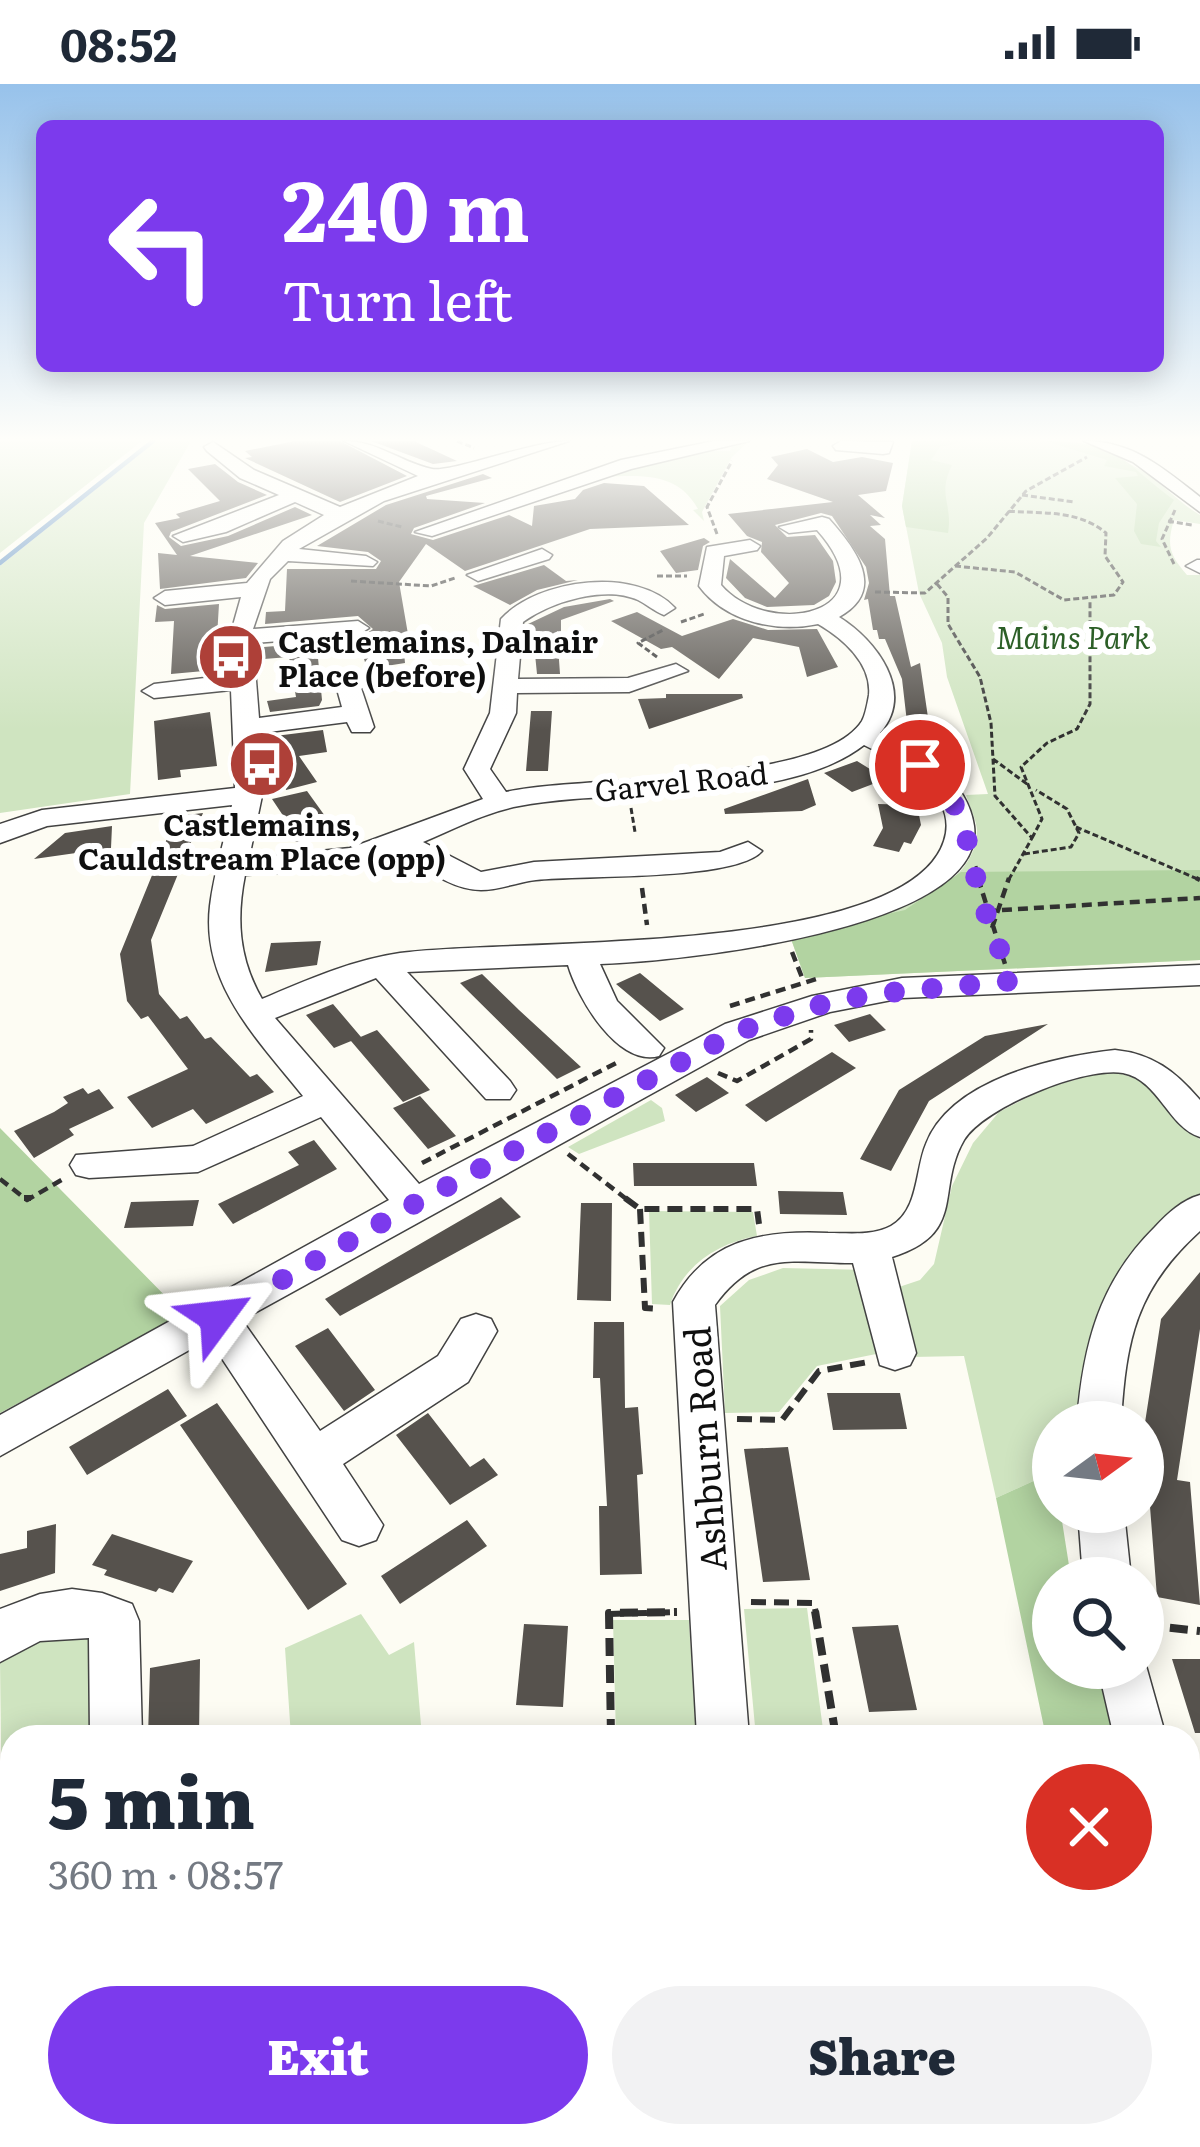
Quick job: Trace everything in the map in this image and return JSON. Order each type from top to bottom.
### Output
[{"type":"street","points":[[307,537],[283,554],[253,590],[242,637],[250,727],[248,795],[224,907],[223,952],[234,983],[254,1014],[414,1204]]},
{"type":"street","points":[[731,548],[710,577],[712,593],[727,606],[774,619],[822,616],[848,603],[853,592],[848,550],[835,537]]},
{"type":"street","points":[[688,546],[731,548]]},
{"type":"street","points":[[283,554],[371,557],[349,584]]},
{"type":"street","points":[[487,572],[542,555]]},
{"type":"street","points":[[487,572],[548,598]]},
{"type":"street","points":[[499,803],[477,769],[500,721],[508,686],[507,632],[512,619],[548,598],[648,584],[664,608]]},
{"type":"street","points":[[165,598],[198,599],[253,590]]},
{"type":"street","points":[[254,1014],[383,966],[425,960],[652,952],[784,931],[911,893],[943,873],[958,850],[961,834],[945,785],[920,765],[864,735],[882,699],[873,666],[851,633],[822,616]]},
{"type":"street","points":[[242,637],[358,628]]},
{"type":"street","points":[[508,686],[629,685],[676,671]]},
{"type":"street","points":[[250,727],[356,713],[347,682],[390,677]]},
{"type":"street","points":[[154,691],[197,692],[246,681]]},
{"type":"street","name":"Garvel Road","points":[[231,868],[332,860],[537,794],[745,778],[838,752],[864,735]]},
{"type":"street","points":[[0,834],[42,818],[248,795]]},
{"type":"street","points":[[400,840],[459,876],[482,880],[534,871],[724,860],[748,851]]},
{"type":"street","points":[[582,956],[591,992],[647,1048]]},
{"type":"street","points":[[383,966],[498,1090]]},
{"type":"street","points":[[0,1437],[414,1204],[807,993],[1200,975]]},
{"type":"street","points":[[895,1353],[870,1250],[908,1236],[928,1205],[950,1130],[1004,1092],[1093,1063],[1130,1062],[1157,1076],[1200,1124]]},
{"type":"street","points":[[88,1165],[198,1159],[324,1101]]},
{"type":"street","points":[[1100,1401],[1102,1362],[1120,1301],[1152,1249],[1200,1209]]},
{"type":"street","name":"Ashburn Road","points":[[722,1725],[694,1302],[728,1261],[762,1250],[794,1246],[870,1250]]},
{"type":"street","points":[[217,1317],[359,1525]]},
{"type":"street","points":[[314,1459],[453,1369],[476,1331]]},
{"type":"street","points":[[0,1638],[32,1622],[91,1609],[114,1621],[116,1725]]},
{"type":"street","points":[[1128,1689],[1137,1725]]},
{"type":"path","points":[[722,537],[731,548]]},
{"type":"path","points":[[853,592],[920,594],[988,537]]},
{"type":"path","points":[[955,566],[1016,572],[1060,601],[1090,602],[1114,595],[1123,582],[1105,556],[1106,537]]},
{"type":"path","points":[[1163,537],[1192,568]]},
{"type":"path","points":[[349,584],[430,586],[487,572]]},
{"type":"path","points":[[648,584],[710,577]]},
{"type":"path","points":[[937,584],[948,597],[948,624],[980,677],[991,723],[995,796],[1032,838]]},
{"type":"path","points":[[992,928],[1042,819],[1022,767],[1047,743],[1077,729],[1090,704],[1090,602]]},
{"type":"path","points":[[676,671],[638,643],[674,624],[727,606]]},
{"type":"path","points":[[993,759],[1067,809],[1079,833],[1071,847],[1023,853]]},
{"type":"path","points":[[630,802],[635,832]]},
{"type":"path","points":[[1076,826],[1200,880]]},
{"type":"path","points":[[961,834],[973,848],[986,911],[1011,981]]},
{"type":"path","points":[[638,865],[649,933]]},
{"type":"path","points":[[986,911],[1200,898]]},
{"type":"path","points":[[686,1059],[737,1081],[811,1040],[807,993],[784,931]]},
{"type":"path","points":[[544,1136],[640,1209],[757,1209],[762,1250]]},
{"type":"path","points":[[0,1179],[27,1200],[88,1165]]},
{"type":"path","points":[[640,1209],[645,1308],[693,1310]]},
{"type":"path","points":[[701,1419],[782,1420],[819,1371],[895,1353]]},
{"type":"path","points":[[610,1725],[609,1613],[814,1603],[834,1725]]},
{"type":"path","points":[[1164,1627],[1200,1631]]},
{"type":"green space","points":[[0,537],[20,537],[0,553]]},
{"type":"green space","points":[[36,537],[143,537],[130,794],[0,813],[0,566]]},
{"type":"green space","name":"Mains Park","points":[[908,537],[1170,537],[1173,556],[1187,575],[1200,575],[1200,960],[805,978],[790,936],[903,907],[955,877],[971,856],[977,831],[966,795],[988,794],[947,677],[942,643],[919,593]]},
{"type":"green space","points":[[1137,537],[1157,537],[1161,547],[1141,544]]},
{"type":"green space","points":[[1200,870],[1200,960],[805,978],[790,936],[905,910],[961,872]]},
{"type":"green space","points":[[1110,1070],[1151,1084],[1200,1140],[1200,1195],[1157,1227],[1093,1401],[1032,1401],[1032,1482],[996,1498],[964,1356],[912,1357],[884,1292],[920,1280],[934,1264],[952,1186],[973,1143],[999,1112],[1046,1088]]},
{"type":"green space","points":[[651,1100],[662,1108],[665,1121],[579,1154],[568,1147]]},
{"type":"green space","points":[[0,1128],[183,1314],[0,1413]]},
{"type":"green space","points":[[649,1211],[753,1212],[757,1236],[704,1258],[684,1278],[670,1305],[652,1304]]},
{"type":"green space","points":[[783,1268],[868,1270],[881,1353],[817,1366],[779,1412],[725,1413],[720,1306],[749,1280]]},
{"type":"green space","points":[[1032,1482],[1032,1533],[1064,1533],[1068,1557],[1032,1557],[1032,1670],[996,1498]]},
{"type":"green space","points":[[807,1608],[822,1725],[755,1725],[744,1609]]},
{"type":"green space","points":[[361,1614],[389,1655],[414,1642],[421,1725],[290,1725],[285,1648]]},
{"type":"green space","points":[[613,1620],[689,1620],[695,1725],[616,1725]]},
{"type":"green space","points":[[96,1623],[101,1725],[1,1725],[0,1661],[8,1644]]},
{"type":"green space","points":[[1036,1689],[1113,1689],[1121,1725],[1043,1725]]},
{"type":"building","points":[[165,537],[181,546],[246,537],[190,556],[258,563],[246,578],[160,589],[158,553],[177,555]]},
{"type":"building","points":[[332,537],[565,537],[465,571],[426,544],[399,582],[409,640],[403,641],[405,663],[367,669],[362,652],[318,658],[319,706],[270,712],[267,701],[296,697],[289,657],[264,659],[264,647],[358,639],[373,629],[358,616],[265,624],[266,612],[285,611],[287,569],[376,569],[381,561],[368,552],[317,546]]},
{"type":"building","points":[[750,537],[817,537],[833,561],[836,582],[829,596],[814,605],[767,607],[745,598],[726,578],[730,559],[775,598],[789,583],[761,552],[762,542]]},
{"type":"building","points":[[846,537],[885,539],[890,596],[895,596],[911,667],[920,663],[930,731],[908,731],[902,679],[885,639],[873,630],[868,599],[864,600],[869,583],[866,567]]},
{"type":"building","points":[[704,538],[710,542],[703,546],[698,570],[676,573],[660,551]]},
{"type":"building","points":[[544,565],[566,581],[578,580],[537,590],[510,605],[473,586]]},
{"type":"building","points":[[614,601],[561,620],[561,634],[557,631],[560,674],[537,674],[534,644],[528,645],[528,624],[564,607]]},
{"type":"building","points":[[219,604],[215,670],[171,674],[174,621],[155,622],[157,605],[165,609]]},
{"type":"building","points":[[637,612],[682,636],[733,619],[768,630],[817,629],[838,667],[807,677],[799,647],[753,638],[719,679],[672,647],[661,649],[611,621]]},
{"type":"building","points":[[666,694],[742,694],[743,698],[649,729],[638,699],[666,698]]},
{"type":"building","points":[[531,711],[552,711],[548,771],[526,771]]},
{"type":"building","points":[[210,712],[217,766],[180,770],[181,777],[158,780],[154,721]]},
{"type":"building","points":[[323,730],[327,752],[299,756],[317,782],[286,790],[275,736]]},
{"type":"building","points":[[857,761],[886,779],[852,792],[824,773]]},
{"type":"building","points":[[808,779],[816,805],[802,811],[725,814],[724,809]]},
{"type":"building","points":[[307,791],[330,823],[299,843],[266,828],[284,817],[272,799]]},
{"type":"building","points":[[878,804],[917,805],[921,825],[911,844],[904,842],[899,852],[873,846],[883,828]]},
{"type":"building","points":[[203,813],[151,940],[159,994],[180,1019],[187,1016],[205,1039],[211,1037],[250,1077],[257,1074],[274,1092],[206,1124],[193,1109],[152,1128],[127,1097],[188,1069],[148,1016],[141,1019],[127,1001],[120,954],[170,831],[170,817]]},
{"type":"building","points":[[112,826],[111,848],[34,859],[65,833]]},
{"type":"building","points":[[321,941],[317,965],[265,972],[271,943]]},
{"type":"building","points":[[640,973],[684,1009],[660,1021],[616,984]]},
{"type":"building","points":[[482,974],[581,1067],[557,1079],[460,983]]},
{"type":"building","points":[[333,1004],[361,1037],[334,1048],[306,1015]]},
{"type":"building","points":[[870,1014],[886,1030],[849,1042],[834,1025]]},
{"type":"building","points":[[1048,1024],[929,1101],[891,1171],[860,1159],[899,1090],[985,1036]]},
{"type":"building","points":[[377,1030],[430,1090],[403,1102],[351,1041]]},
{"type":"building","points":[[832,1052],[856,1068],[766,1122],[745,1105]]},
{"type":"building","points":[[707,1077],[729,1093],[696,1112],[675,1095]]},
{"type":"building","points":[[83,1088],[88,1094],[99,1089],[114,1108],[69,1129],[74,1135],[34,1158],[14,1131],[54,1112],[68,1103],[63,1097]]},
{"type":"building","points":[[420,1096],[456,1136],[428,1149],[393,1108]]},
{"type":"building","points":[[314,1140],[337,1169],[233,1224],[218,1204],[299,1165],[288,1152]]},
{"type":"building","points":[[633,1163],[754,1163],[757,1186],[634,1186]]},
{"type":"building","points":[[778,1191],[843,1192],[847,1215],[780,1214]]},
{"type":"building","points":[[501,1197],[521,1217],[340,1316],[325,1299]]},
{"type":"building","points":[[199,1200],[193,1226],[124,1228],[131,1202]]},
{"type":"building","points":[[581,1203],[612,1203],[611,1301],[577,1300]]},
{"type":"building","points":[[1200,1272],[1200,1329],[1177,1480],[1190,1482],[1200,1605],[1164,1598],[1164,1557],[1154,1557],[1152,1533],[1164,1533],[1164,1401],[1148,1401],[1161,1319]]},
{"type":"building","points":[[594,1322],[624,1322],[625,1408],[638,1407],[643,1474],[637,1475],[642,1574],[600,1575],[599,1506],[607,1506],[600,1378],[593,1378]]},
{"type":"building","points":[[328,1328],[375,1390],[344,1411],[295,1346]]},
{"type":"building","points":[[168,1389],[187,1416],[87,1475],[69,1447]]},
{"type":"building","points":[[827,1393],[900,1393],[907,1429],[833,1430]]},
{"type":"building","points":[[217,1403],[347,1584],[308,1610],[180,1425]]},
{"type":"building","points":[[428,1413],[470,1467],[484,1458],[498,1475],[450,1505],[396,1435]]},
{"type":"building","points":[[788,1447],[810,1580],[763,1582],[744,1449]]},
{"type":"building","points":[[467,1520],[487,1546],[400,1604],[381,1576]]},
{"type":"building","points":[[56,1524],[55,1573],[0,1591],[0,1554],[27,1548],[27,1531]]},
{"type":"building","points":[[112,1534],[193,1561],[173,1593],[104,1575],[107,1570],[92,1565]]},
{"type":"building","points":[[524,1624],[568,1626],[563,1707],[516,1705]]},
{"type":"building","points":[[898,1625],[917,1710],[869,1712],[852,1627]]},
{"type":"building","points":[[200,1659],[199,1725],[148,1725],[150,1668]]},
{"type":"building","points":[[1172,1659],[1200,1659],[1200,1725],[1193,1725]]},
{"type":"waterway","points":[[0,563],[32,537]]},
{"type":"place","name":"Castlemains, Dalnair Place (before)","points":[[231,657]]},
{"type":"place","name":"Castlemains, Cauldstream Place (opp)","points":[[262,764]]},
{"type":"route","points":[[217,1317],[414,1204],[737,1032],[811,1007],[902,988],[1011,981],[982,904],[973,848],[961,834],[952,796],[920,765]]}]
